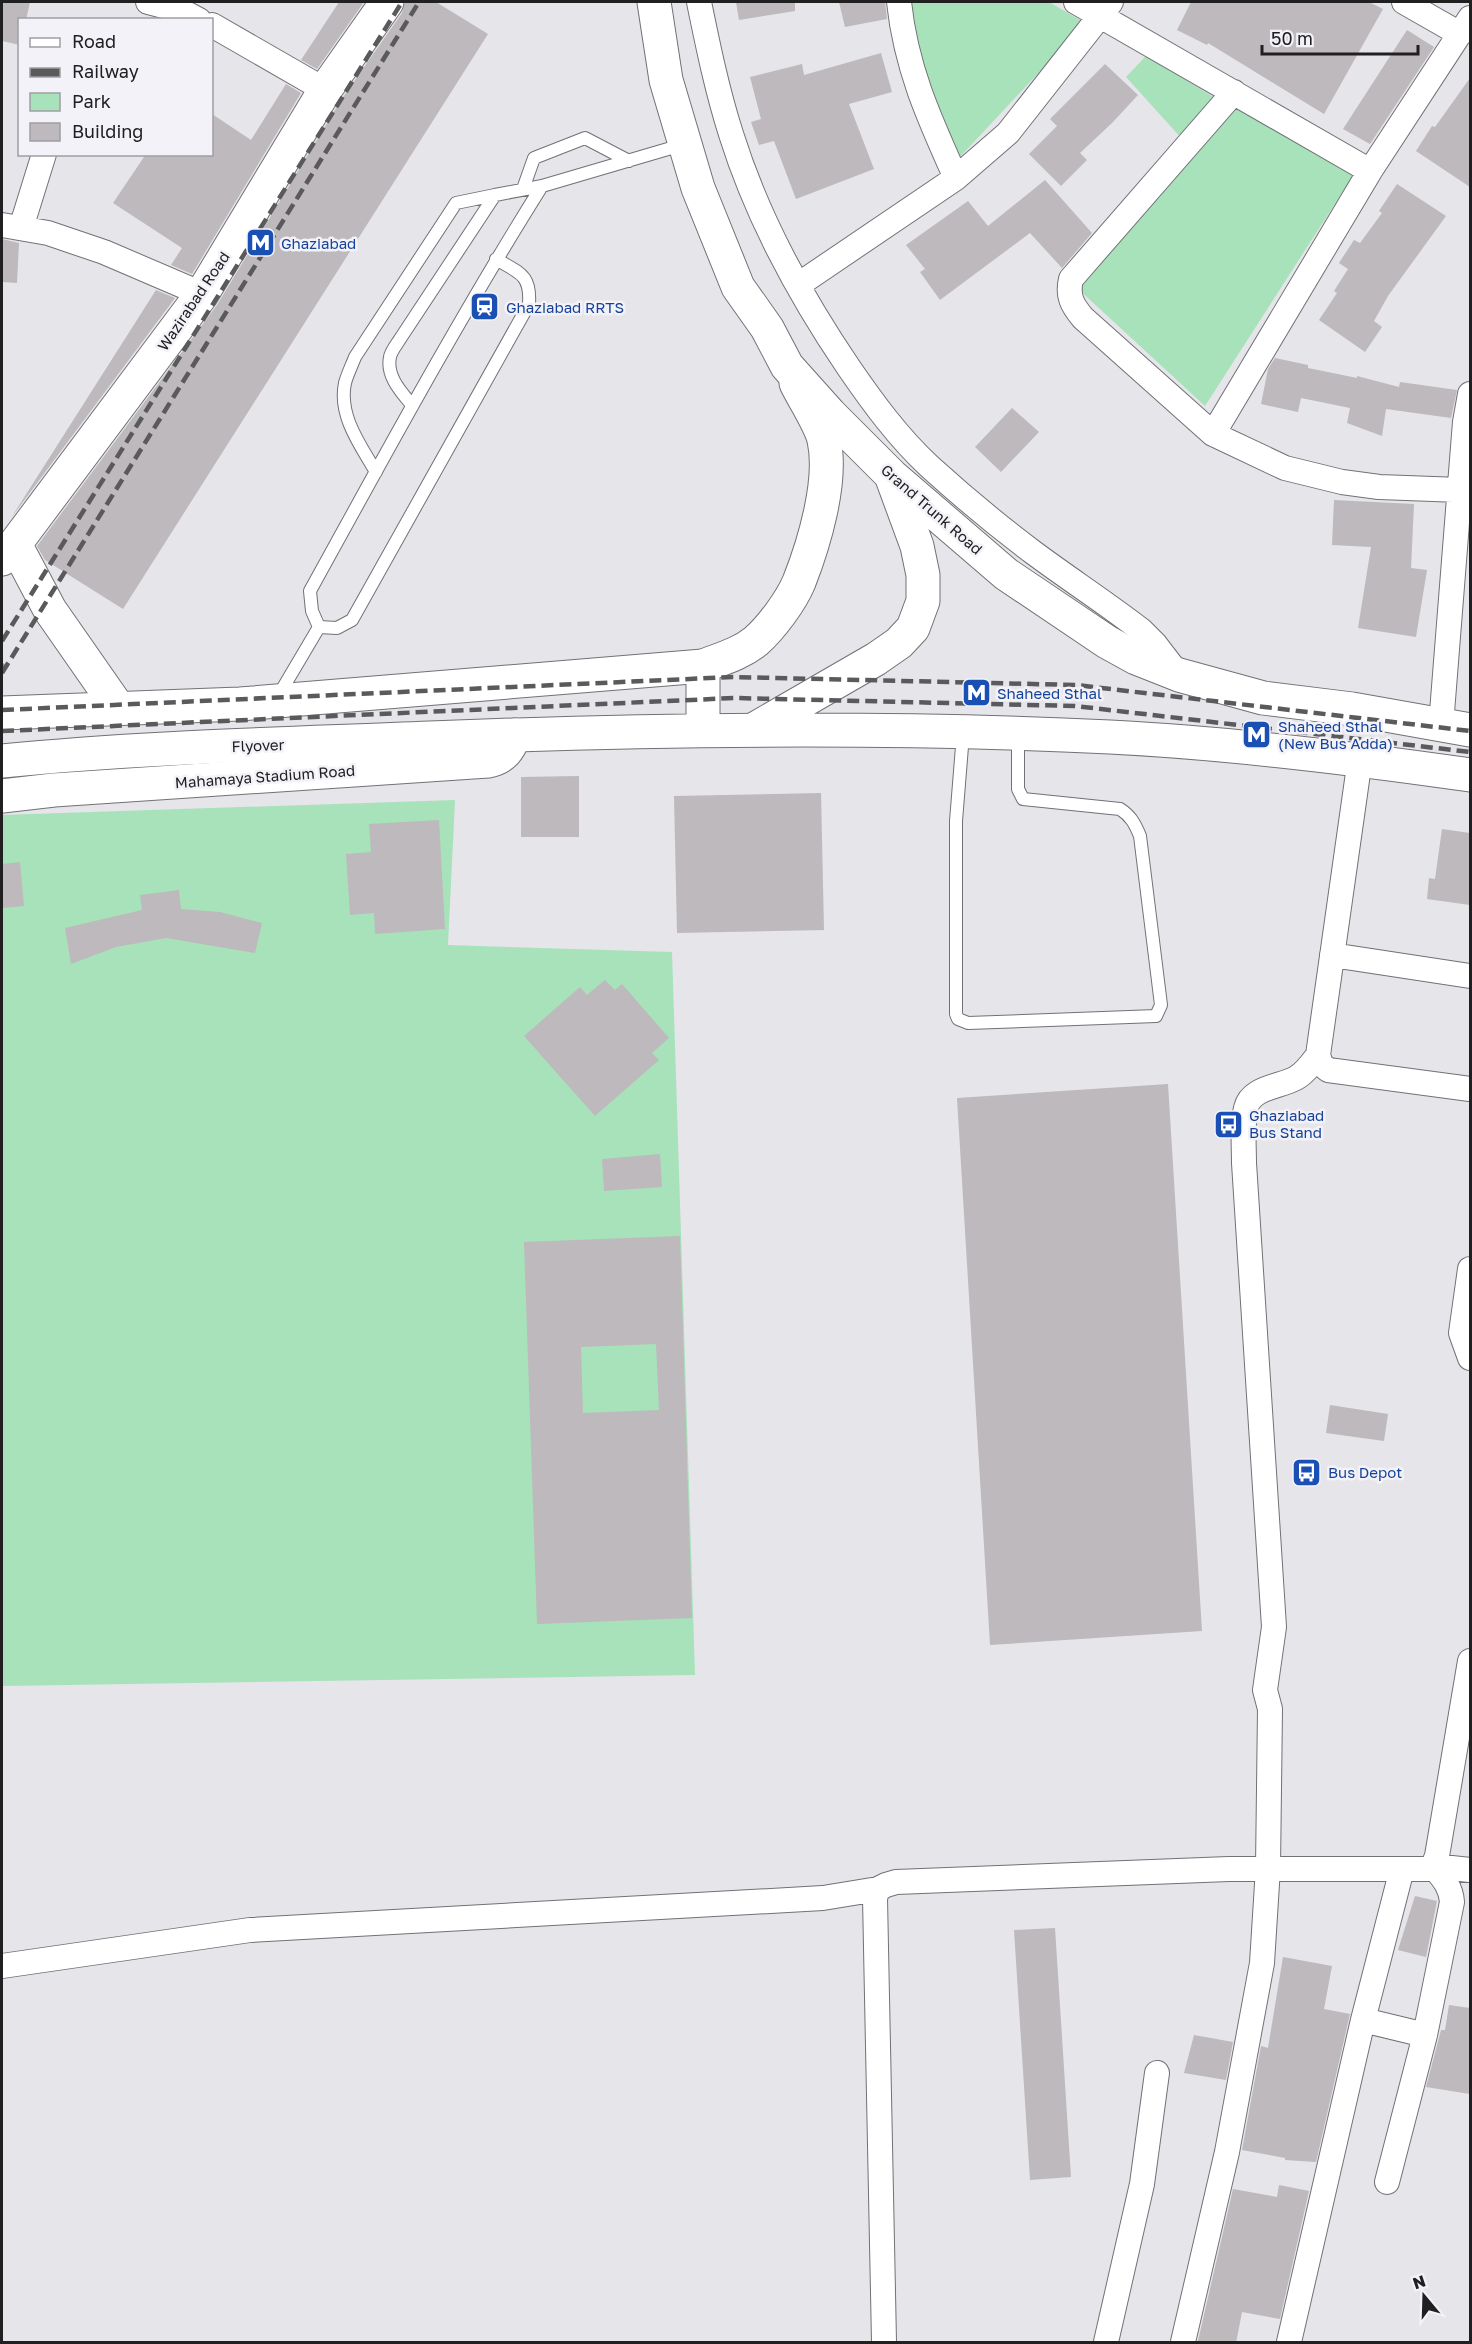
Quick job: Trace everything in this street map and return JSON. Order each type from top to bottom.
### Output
[{"type":"main road","name":"Wazirabad Road","points":[[8,551],[202,294],[325,90],[387,2]]},
{"type":"main road","name":"Grand Trunk Road","points":[[654,2],[666,80],[698,188],[738,287],[767,328],[787,366],[830,414],[892,476],[1006,574],[1107,642],[1136,658],[1179,675],[1263,698],[1352,709],[1456,728]]},
{"type":"main road","points":[[2,713],[275,701],[703,666],[743,651],[771,625],[798,584],[819,517],[826,468],[824,439],[787,366]]},
{"type":"main road","points":[[752,731],[876,659],[899,643],[913,628],[922,601],[923,575],[917,546],[892,476]]},
{"type":"main road","points":[[8,551],[119,709]]},
{"type":"main road","points":[[703,666],[703,729]]},
{"type":"main road","points":[[504,735],[703,729],[963,732],[1112,737],[1360,759],[1470,775]]},
{"type":"main road","name":"Flyover","points":[[2,761],[106,751],[504,735]]},
{"type":"main road","name":"Mahamaya Stadium Road","points":[[2,796],[54,790],[488,761],[505,754],[504,735]]},
{"type":"street","points":[[148,2],[182,11],[196,18]]},
{"type":"street","points":[[699,2],[716,84],[731,136],[760,210],[780,253],[823,329],[869,396],[893,428],[928,466],[1033,552],[1141,630],[1179,675]]},
{"type":"street","points":[[899,2],[902,30],[920,99],[956,178]]},
{"type":"street","points":[[1076,2],[1106,9],[1234,92],[1370,171]]},
{"type":"street","points":[[1213,434],[1370,171],[1465,26],[1404,2]]},
{"type":"street","points":[[798,285],[956,178],[1008,133],[1106,9]]},
{"type":"street","points":[[213,26],[325,90]]},
{"type":"street","points":[[1234,92],[1071,279],[1068,290],[1071,300],[1083,318],[1213,434],[1285,468],[1342,482],[1379,487],[1460,489]]},
{"type":"street","points":[[43,156],[11,227],[48,233],[104,252],[202,294]]},
{"type":"street","points":[[1456,728],[1460,489],[1465,422],[1470,394]]},
{"type":"street","points":[[1360,759],[1318,1054],[1321,1064],[1328,1070],[1470,1089]]},
{"type":"street","points":[[1332,954],[1470,976]]},
{"type":"street","points":[[1183,2343],[1227,2152],[1255,2002],[1264,1943],[1268,1868],[1270,1709],[1265,1690],[1274,1626],[1244,1164],[1245,1108],[1250,1097],[1296,1078],[1310,1066],[1318,1054]]},
{"type":"street","points":[[1470,1269],[1461,1333],[1470,1358]]},
{"type":"street","points":[[1433,1866],[1437,1856],[1470,1661]]},
{"type":"street","points":[[1387,2182],[1425,2035],[1452,1902],[1446,1882],[1433,1866]]},
{"type":"street","points":[[2,1966],[250,1930],[824,1898],[878,1889],[896,1882],[1268,1868],[1420,1869],[1433,1866],[1470,1870]]},
{"type":"street","points":[[1289,2343],[1363,2020],[1402,1869]]},
{"type":"street","points":[[878,1889],[875,1898],[884,2343]]},
{"type":"street","points":[[1363,2020],[1425,2035]]},
{"type":"street","points":[[1106,2343],[1142,2184],[1157,2073]]},
{"type":"lane","points":[[523,189],[534,158],[585,138],[629,161]]},
{"type":"lane","points":[[376,472],[353,433],[345,409],[345,384],[355,357],[456,202],[542,186],[685,144]]},
{"type":"lane","points":[[319,627],[312,611],[310,591],[412,405],[496,259],[542,186]]},
{"type":"lane","points":[[412,405],[392,376],[390,357],[399,339],[495,195]]},
{"type":"lane","points":[[319,627],[337,628],[352,620],[529,304],[530,289],[522,275],[496,259]]},
{"type":"lane","points":[[275,701],[319,627]]},
{"type":"lane","points":[[963,732],[956,821],[956,1014],[958,1019],[968,1023],[1156,1016],[1161,1005],[1140,836],[1135,824],[1129,814],[1120,809],[1023,799],[1018,789],[1018,734]]},
{"type":"path","points":[[2,666],[8,663]]},
{"type":"green space","points":[[908,2],[1049,2],[1085,23],[958,159],[911,40]]},
{"type":"green space","points":[[1146,56],[1220,101],[1183,140],[1126,77]]},
{"type":"green space","points":[[1237,99],[1354,174],[1205,406],[1076,287]]},
{"type":"green space","points":[[455,800],[448,945],[672,952],[695,1675],[2,1686],[2,815]]},
{"type":"building","points":[[2,2],[30,2],[26,18],[18,18],[18,45],[2,41]]},
{"type":"building","points":[[339,2],[364,2],[317,69],[301,60]]},
{"type":"building","name":"Ghaziabad","points":[[405,2],[436,2],[488,34],[123,609],[45,560],[37,546],[217,305],[341,100],[402,13]]},
{"type":"building","points":[[736,2],[795,2],[795,11],[739,20]]},
{"type":"building","points":[[839,2],[885,2],[887,19],[845,27]]},
{"type":"building","points":[[1191,2],[1369,2],[1383,9],[1324,114],[1208,43],[1207,45],[1177,30]]},
{"type":"building","points":[[1407,30],[1434,47],[1370,144],[1343,129]]},
{"type":"building","points":[[881,53],[892,92],[849,104],[874,169],[796,199],[774,141],[759,145],[751,122],[761,119],[750,77],[802,64],[804,75]]},
{"type":"building","points":[[1105,64],[1138,95],[1080,153],[1087,160],[1061,186],[1029,154],[1057,126],[1050,119]]},
{"type":"building","points":[[1470,78],[1470,187],[1416,151],[1432,126],[1435,127]]},
{"type":"building","points":[[286,84],[301,93],[192,274],[171,265],[182,248],[113,203],[145,156],[213,156],[213,115],[251,140]]},
{"type":"building","points":[[1045,180],[1092,233],[1062,268],[1030,233],[940,300],[920,272],[925,269],[906,245],[968,201],[988,226]]},
{"type":"building","points":[[1397,184],[1446,216],[1388,296],[1374,321],[1382,327],[1365,352],[1319,320],[1337,293],[1334,291],[1348,269],[1339,263],[1354,240],[1360,243],[1382,213],[1379,211]]},
{"type":"building","points":[[2,239],[19,243],[17,283],[2,282]]},
{"type":"building","points":[[156,290],[175,298],[11,518]]},
{"type":"building","points":[[1275,358],[1308,365],[1308,368],[1357,378],[1357,376],[1399,387],[1400,382],[1457,390],[1451,418],[1386,409],[1382,436],[1347,423],[1350,408],[1301,398],[1298,412],[1261,404],[1268,369]]},
{"type":"building","points":[[1012,408],[1039,432],[1001,472],[975,447]]},
{"type":"building","points":[[1334,500],[1414,504],[1411,568],[1427,570],[1416,637],[1358,628],[1371,547],[1332,545]]},
{"type":"building","points":[[579,776],[579,837],[521,837],[521,777]]},
{"type":"building","points":[[821,793],[824,930],[677,933],[674,796]]},
{"type":"building","points":[[439,820],[445,929],[375,934],[374,913],[350,915],[346,854],[371,852],[369,824]]},
{"type":"building","points":[[1442,829],[1470,833],[1470,905],[1427,899],[1429,878],[1435,879]]},
{"type":"building","points":[[20,862],[24,906],[2,908],[2,864]]},
{"type":"building","points":[[179,890],[181,909],[220,912],[262,923],[255,953],[166,938],[116,947],[71,964],[65,928],[142,910],[140,895]]},
{"type":"building","points":[[605,980],[615,990],[622,984],[669,1038],[652,1053],[659,1060],[595,1116],[524,1036],[580,987],[587,995]]},
{"type":"building","points":[[1168,1084],[1202,1631],[990,1645],[957,1098]]},
{"type":"building","points":[[660,1154],[662,1187],[604,1191],[602,1159]]},
{"type":"building","points":[[680,1236],[692,1618],[537,1624],[524,1242]],"holes":[[[656,1344],[659,1410],[583,1413],[581,1347]]]},
{"type":"building","points":[[1330,1405],[1388,1414],[1384,1441],[1326,1433]]},
{"type":"building","points":[[1415,1896],[1437,1901],[1426,1957],[1398,1950]]},
{"type":"building","points":[[1055,1928],[1071,2177],[1030,2180],[1014,1930]]},
{"type":"building","points":[[1283,1957],[1332,1966],[1324,2009],[1350,2014],[1316,2162],[1285,2160],[1285,2158],[1242,2150],[1261,2046],[1268,2048]]},
{"type":"building","points":[[1449,2005],[1470,2008],[1470,2094],[1426,2087],[1441,2030],[1445,2030]]},
{"type":"building","points":[[1194,2035],[1233,2042],[1226,2080],[1184,2073]]},
{"type":"building","points":[[1279,2185],[1309,2191],[1280,2319],[1242,2312],[1236,2343],[1198,2341],[1233,2189],[1277,2197]]},
{"type":"railway","points":[[2,641],[402,2]]},
{"type":"railway","points":[[2,673],[419,2]]},
{"type":"railway","points":[[2,710],[733,677],[1076,685],[1470,731]]},
{"type":"railway","points":[[2,731],[734,698],[1075,706],[1470,752]]},
{"type":"place","name":"Ghaziabad","points":[[260,243]]},
{"type":"place","name":"Ghaziabad RRTS","points":[[485,307]]},
{"type":"place","name":"Shaheed Sthal","points":[[976,693]]},
{"type":"place","name":"Shaheed Sthal (New Bus Adda)","points":[[1257,735]]},
{"type":"place","name":"Ghaziabad Bus Stand","points":[[1228,1124]]},
{"type":"place","name":"Bus Depot","points":[[1307,1472]]}]
